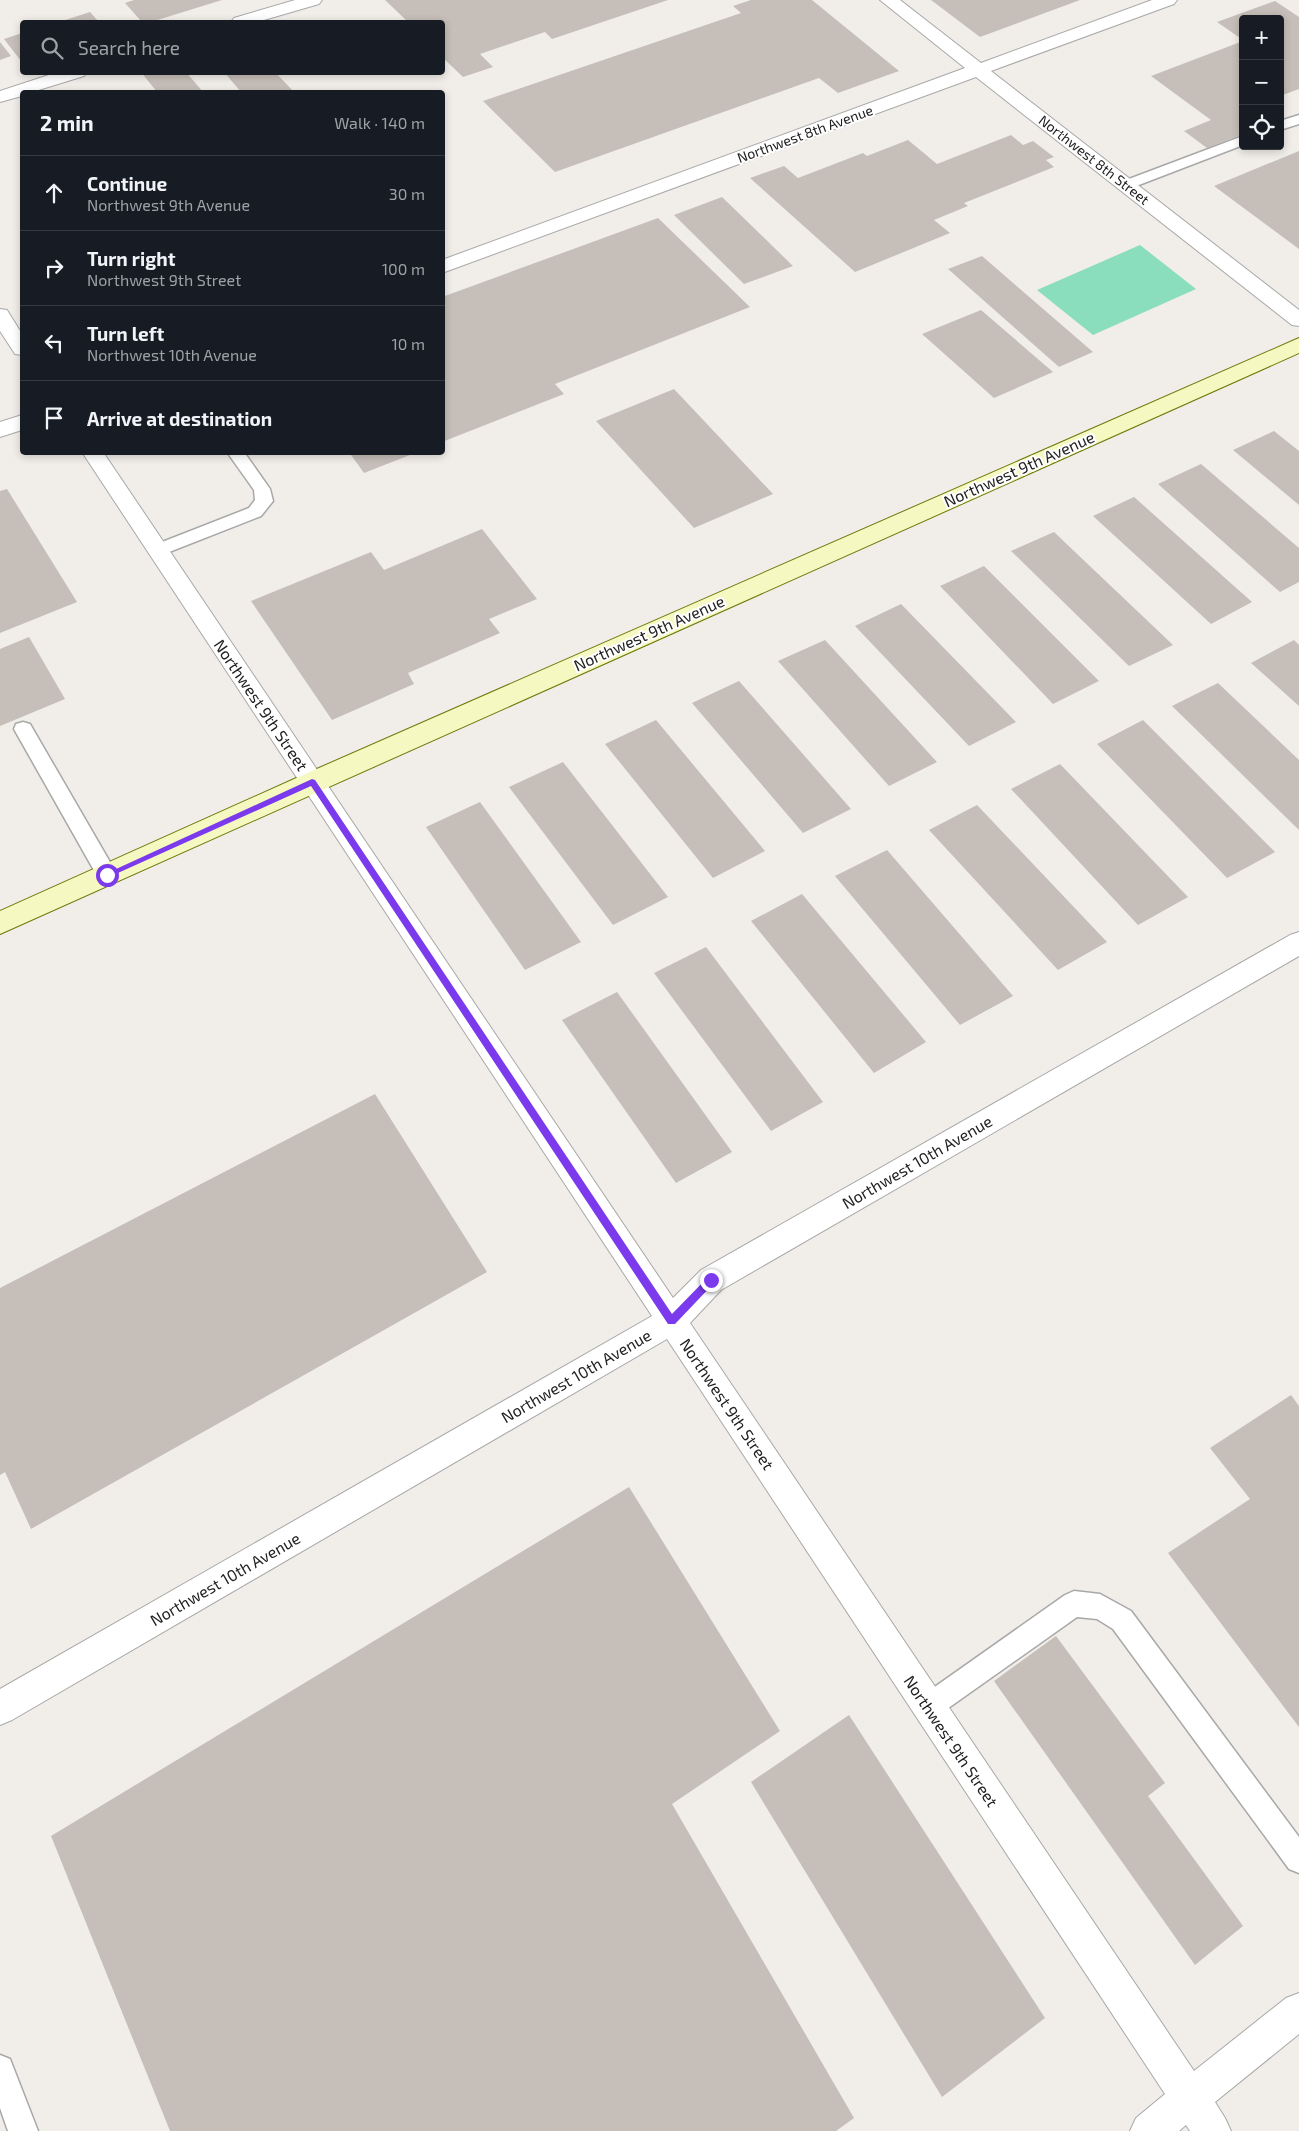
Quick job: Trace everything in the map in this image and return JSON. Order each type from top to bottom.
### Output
[{"type":"main road","name":"Northwest 9th Avenue","points":[[0,923],[312,782],[1299,345]]},
{"type":"street","points":[[247,20],[313,0]]},
{"type":"street","name":"Northwest 8th Street","points":[[890,0],[1299,320]]},
{"type":"street","name":"Northwest 8th Avenue","points":[[445,266],[1168,0]]},
{"type":"street","points":[[22,90],[69,75]]},
{"type":"street","points":[[0,97],[20,91]]},
{"type":"street","points":[[0,315],[20,346]]},
{"type":"street","points":[[0,430],[20,423]]},
{"type":"street","name":"Northwest 9th Street","points":[[94,455],[1212,2131]]},
{"type":"street","name":"Northwest 10th Avenue","points":[[0,1708],[671,1321],[711,1280],[1299,943]]},
{"type":"street","points":[[1149,2131],[1299,2011]]},
{"type":"lane","points":[[1284,125],[1299,119]]},
{"type":"lane","points":[[1126,185],[1239,142]]},
{"type":"lane","points":[[158,550],[255,512],[264,501],[262,488],[237,455]]},
{"type":"lane","points":[[23,728],[107,875]]},
{"type":"lane","points":[[928,1707],[1074,1604],[1100,1607],[1122,1620],[1299,1860]]},
{"type":"lane","points":[[0,2069],[23,2131]]},
{"type":"green space","points":[[1140,245],[1196,289],[1093,335],[1037,290]]},
{"type":"building","points":[[134,0],[222,0],[157,20],[140,20],[125,3]]},
{"type":"building","points":[[385,0],[668,0],[552,39],[545,32],[480,54],[493,67],[463,77],[445,60],[445,20],[406,20]]},
{"type":"building","points":[[751,0],[812,0],[899,71],[838,93],[819,78],[555,172],[483,101],[741,13],[733,6]]},
{"type":"building","points":[[931,0],[1080,0],[980,37]]},
{"type":"building","points":[[1275,1],[1299,17],[1299,89],[1284,95],[1284,15],[1239,15],[1239,37],[1217,22]]},
{"type":"building","points":[[90,12],[97,20],[65,20]]},
{"type":"building","points":[[20,34],[20,60],[4,39]]},
{"type":"building","points":[[0,42],[11,56],[0,60]]},
{"type":"building","points":[[1239,43],[1239,136],[1207,148],[1184,131],[1211,120],[1151,76]]},
{"type":"building","points":[[143,75],[189,75],[201,90],[155,90]]},
{"type":"building","points":[[227,75],[278,75],[292,90],[239,90]]},
{"type":"building","points":[[1011,135],[1023,145],[1033,141],[1054,157],[1046,160],[1054,167],[964,203],[968,206],[934,220],[950,233],[855,272],[750,178],[784,166],[798,178],[863,153],[867,156],[908,140],[937,164]]},
{"type":"building","points":[[1299,151],[1299,249],[1214,186]]},
{"type":"building","points":[[722,197],[793,266],[744,284],[674,215]]},
{"type":"building","points":[[658,218],[750,307],[555,384],[564,394],[445,441],[445,296]]},
{"type":"building","points":[[982,256],[1093,352],[1059,367],[948,269]]},
{"type":"building","points":[[981,310],[1053,372],[994,398],[922,334]]},
{"type":"building","points":[[674,389],[773,494],[694,528],[596,421]]},
{"type":"building","points":[[1274,431],[1299,451],[1299,505],[1233,450]]},
{"type":"building","points":[[351,455],[410,455],[364,473]]},
{"type":"building","points":[[1201,464],[1299,548],[1299,582],[1280,592],[1158,484]]},
{"type":"building","points":[[7,489],[77,602],[0,633],[0,491]]},
{"type":"building","points":[[1134,497],[1252,602],[1211,624],[1093,516]]},
{"type":"building","points":[[482,529],[537,599],[489,619],[500,633],[408,673],[414,684],[332,720],[251,601],[371,552],[384,570]]},
{"type":"building","points":[[1054,532],[1173,645],[1129,666],[1011,551]]},
{"type":"building","points":[[984,566],[1099,681],[1053,704],[940,586]]},
{"type":"building","points":[[901,604],[1016,722],[969,746],[855,626]]},
{"type":"building","points":[[29,637],[65,699],[0,726],[0,649]]},
{"type":"building","points":[[825,640],[937,762],[889,786],[778,661]]},
{"type":"building","points":[[1294,640],[1299,645],[1299,706],[1251,663]]},
{"type":"building","points":[[739,681],[851,809],[803,833],[692,703]]},
{"type":"building","points":[[1218,683],[1299,760],[1299,830],[1172,706]]},
{"type":"building","points":[[656,720],[765,851],[713,878],[605,744]]},
{"type":"building","points":[[1143,720],[1275,852],[1227,878],[1097,744]]},
{"type":"building","points":[[563,762],[668,897],[613,925],[509,787]]},
{"type":"building","points":[[1060,764],[1188,897],[1138,925],[1011,789]]},
{"type":"building","points":[[480,802],[581,942],[525,970],[426,827]]},
{"type":"building","points":[[977,805],[1107,942],[1058,970],[929,830]]},
{"type":"building","points":[[887,850],[1013,996],[960,1025],[835,876]]},
{"type":"building","points":[[802,894],[926,1042],[874,1073],[751,921]]},
{"type":"building","points":[[706,947],[823,1102],[771,1131],[654,973]]},
{"type":"building","points":[[617,992],[732,1152],[676,1183],[562,1020]]},
{"type":"building","points":[[375,1094],[487,1272],[31,1529],[5,1472],[0,1475],[0,1288]]},
{"type":"building","points":[[1291,1395],[1299,1406],[1299,1727],[1168,1553],[1250,1499],[1210,1448]]},
{"type":"building","points":[[629,1487],[780,1731],[672,1804],[854,2118],[836,2131],[170,2131],[51,1836]]},
{"type":"building","points":[[1056,1636],[1165,1783],[1148,1796],[1243,1926],[1195,1965],[994,1681]]},
{"type":"building","points":[[849,1715],[1045,2018],[942,2097],[751,1782]]},
{"type":"route","points":[[107,875],[312,782],[671,1321],[711,1280]]}]
